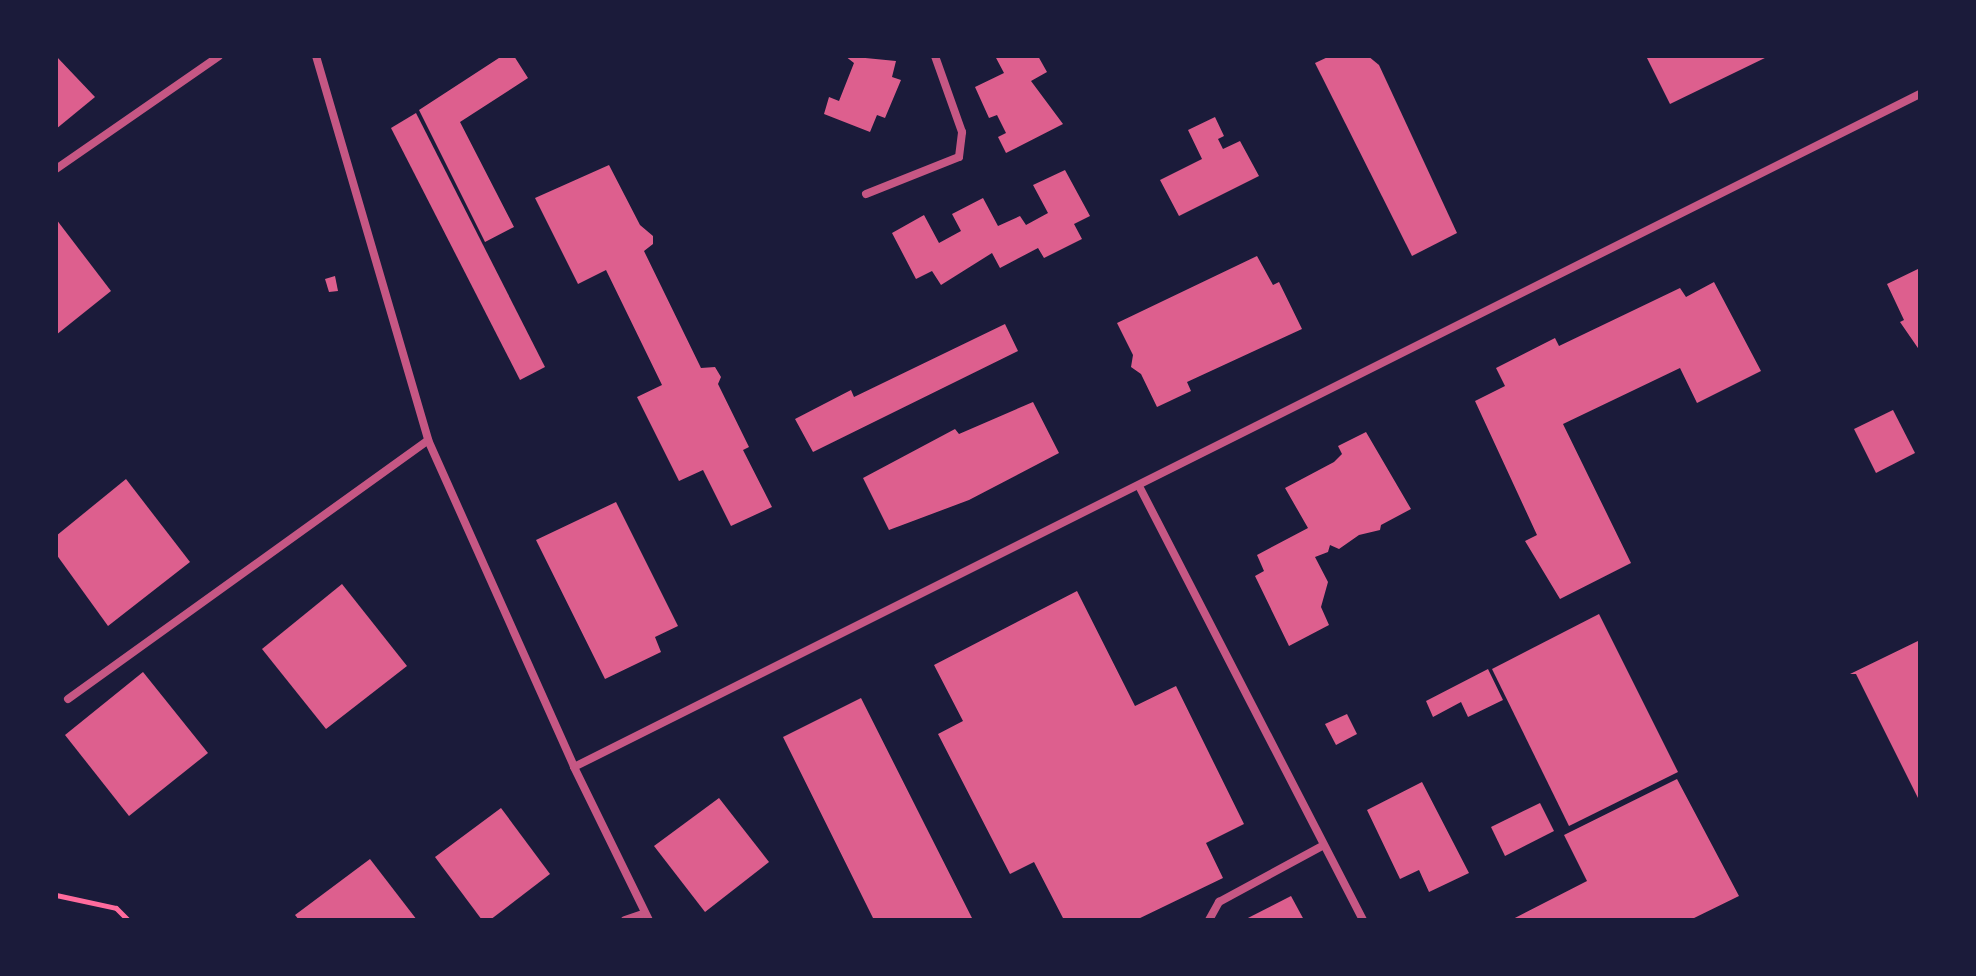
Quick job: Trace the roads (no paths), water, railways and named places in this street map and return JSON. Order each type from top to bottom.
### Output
[{"type":"street","points":[[56,169],[219,56]]},
{"type":"street","points":[[316,56],[428,440],[574,767],[647,916],[625,920]]},
{"type":"street","points":[[866,194],[959,157],[962,132],[935,56]]},
{"type":"street","points":[[574,767],[1920,94]]},
{"type":"street","points":[[68,699],[428,440]]},
{"type":"street","points":[[1139,486],[1363,920]]},
{"type":"street","points":[[1209,920],[1219,902],[1324,845]]}]
